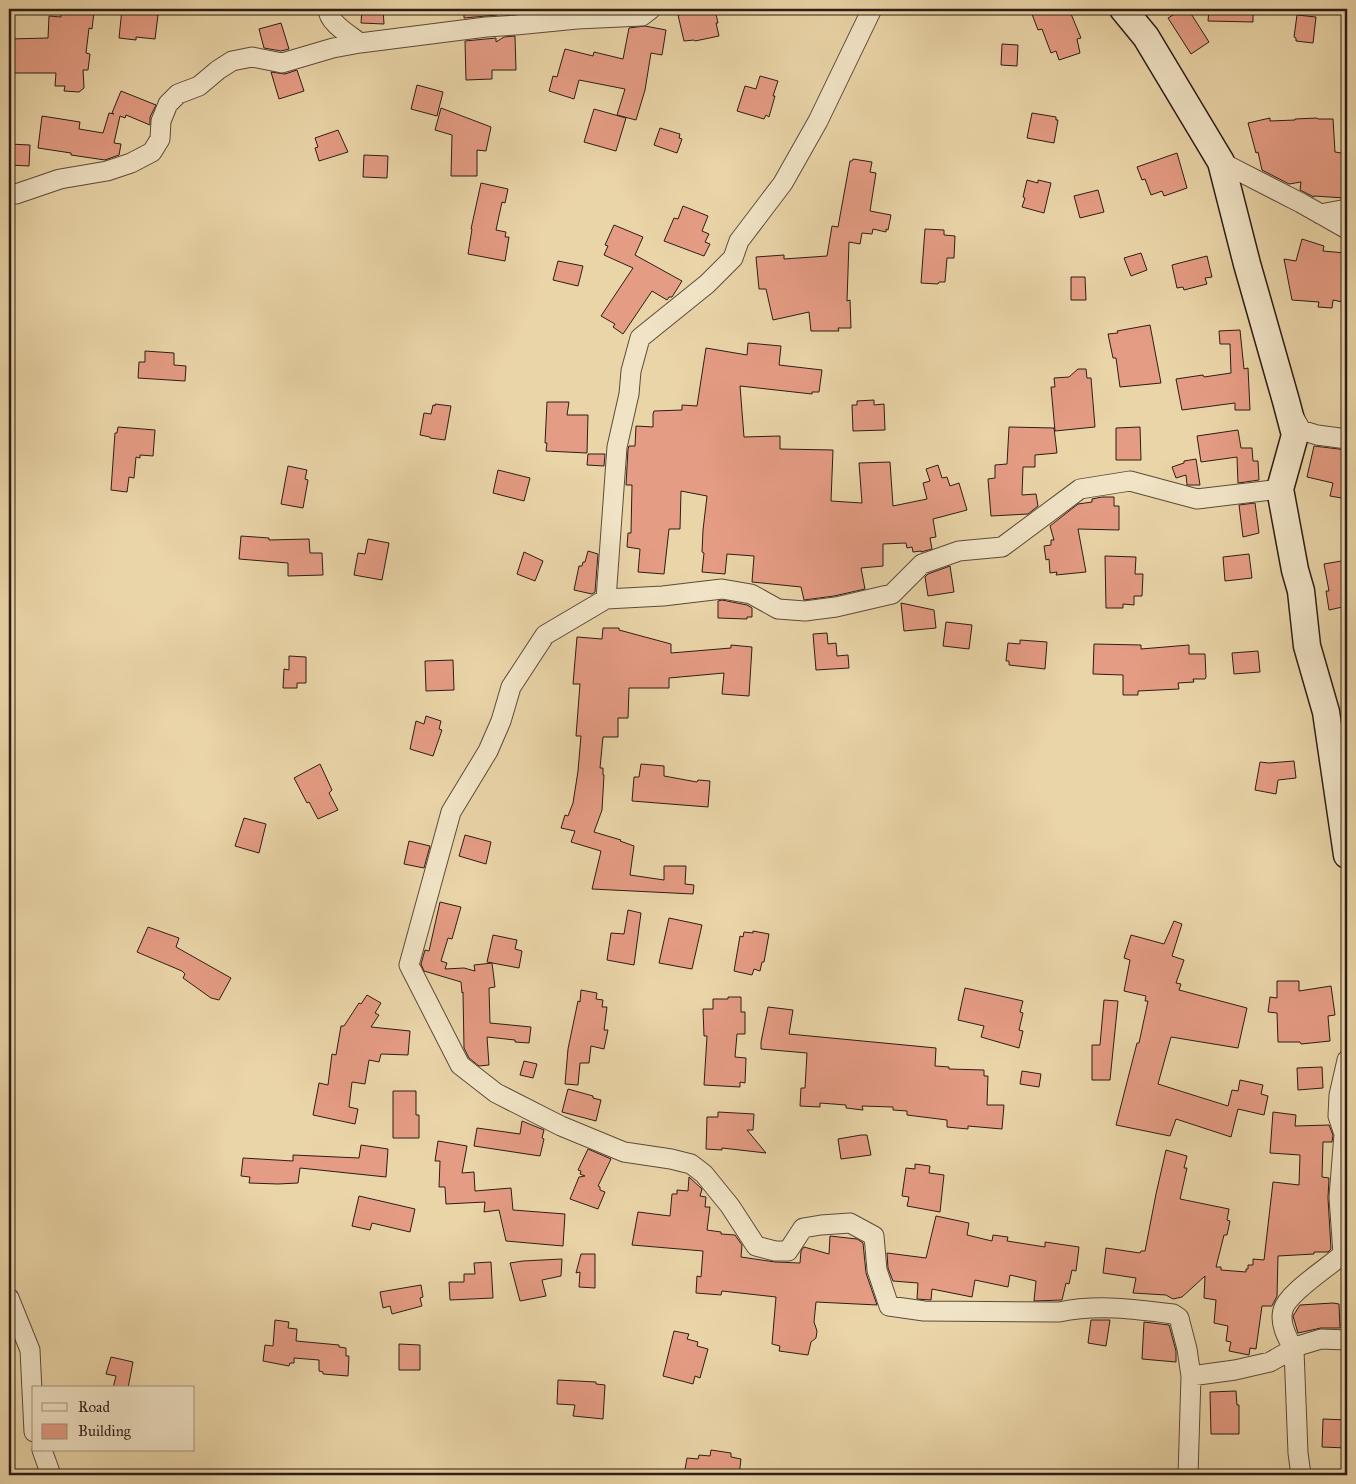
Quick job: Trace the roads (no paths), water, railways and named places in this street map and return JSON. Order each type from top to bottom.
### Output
[{"type":"main road","points":[[1123,9],[1146,37],[1221,162],[1247,264],[1286,401],[1294,434],[1280,489],[1295,570],[1301,591],[1307,646],[1326,712],[1343,786],[1347,855]]},
{"type":"street","points":[[328,9],[328,14],[338,26],[360,43]]},
{"type":"street","points":[[9,193],[16,194],[60,179],[108,172],[152,152],[160,139],[161,121],[168,104],[178,94],[199,86],[232,61],[252,57],[282,63],[333,48],[360,43],[486,27],[642,16],[651,9]]},
{"type":"street","points":[[606,599],[617,447],[629,394],[631,372],[640,338],[707,284],[733,258],[739,241],[783,183],[818,121],[872,9]]},
{"type":"street","points":[[1221,162],[1347,229]]},
{"type":"street","points":[[1320,214],[1347,209]]},
{"type":"street","points":[[1286,401],[1300,430],[1318,435],[1347,439]]},
{"type":"street","points":[[1188,1475],[1191,1376],[1188,1349],[1179,1318],[1173,1314],[1125,1308],[1079,1308],[1058,1312],[924,1311],[889,1306],[877,1270],[874,1236],[850,1222],[803,1228],[788,1252],[756,1246],[724,1199],[704,1174],[691,1164],[624,1152],[561,1126],[496,1093],[460,1065],[409,965],[451,812],[488,751],[501,721],[511,687],[545,635],[606,599],[662,596],[722,589],[751,594],[778,609],[805,611],[836,607],[892,594],[922,564],[959,551],[1002,547],[1080,489],[1130,481],[1197,499],[1280,489]]},
{"type":"street","points":[[1301,1475],[1293,1349],[1285,1336],[1282,1314],[1283,1307],[1304,1283],[1329,1267],[1343,1254],[1339,1197],[1344,1134],[1338,1116],[1339,1095],[1347,1060]]},
{"type":"street","points":[[9,1298],[30,1350],[32,1391]]},
{"type":"street","points":[[1191,1376],[1235,1370],[1270,1362],[1293,1349],[1321,1339],[1347,1340]]},
{"type":"street","points":[[43,1452],[51,1475]]}]
